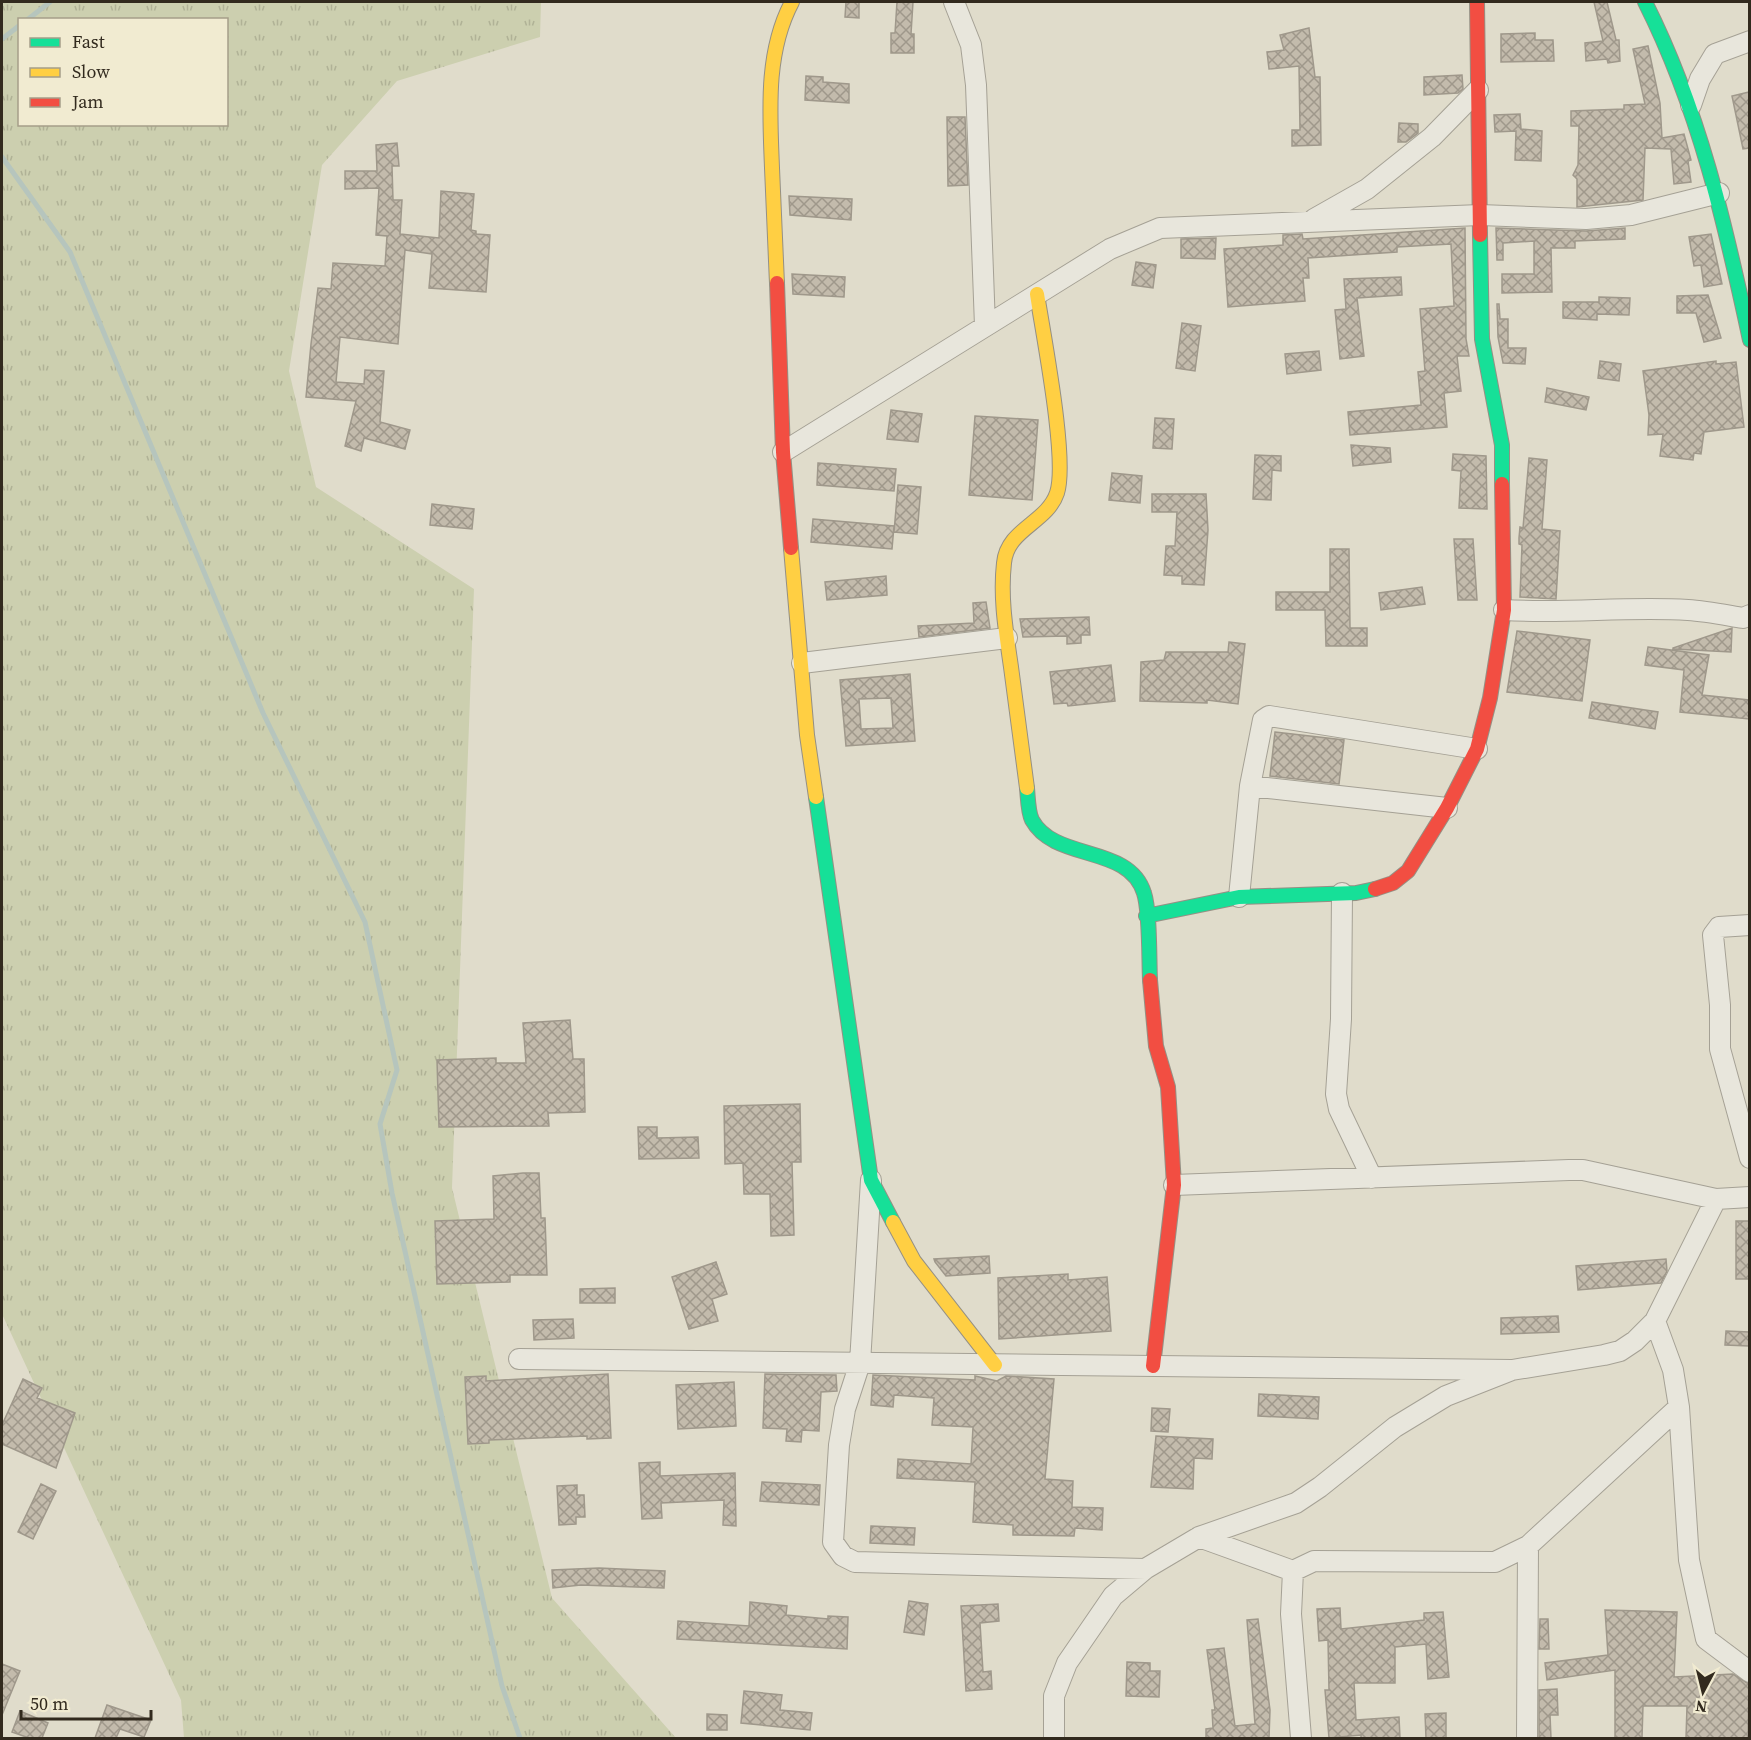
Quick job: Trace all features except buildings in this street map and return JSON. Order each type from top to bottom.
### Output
[{"type":"street","points":[[792,2],[783,19],[772,75],[771,128],[783,452],[807,735],[871,1180],[860,1363],[845,1409],[839,1445],[833,1542],[843,1556],[855,1562],[1145,1569]]},
{"type":"street","points":[[954,2],[971,45],[976,85],[985,326]]},
{"type":"street","points":[[1146,916],[1239,897],[1342,893],[1377,889],[1393,883],[1408,871],[1447,808],[1477,750],[1490,698],[1504,610],[1502,445],[1482,339],[1477,2]]},
{"type":"street","points":[[1645,2],[1691,105],[1719,193],[1749,340]]},
{"type":"street","points":[[1691,105],[1700,79],[1715,54],[1749,42]]},
{"type":"street","points":[[1311,221],[1367,189],[1432,137],[1478,90]]},
{"type":"street","points":[[783,452],[1110,249],[1160,228],[1480,215],[1586,219],[1631,215],[1719,193]]},
{"type":"street","points":[[1037,294],[1056,429],[1059,462],[1057,493],[1036,521],[1014,536],[1004,559],[1001,594],[1031,819],[1039,833],[1050,840],[1126,867],[1139,880],[1144,893],[1156,1046],[1168,1087],[1174,1185],[1153,1366]]},
{"type":"street","points":[[1504,610],[1577,612],[1648,609],[1690,610],[1743,618],[1749,615]]},
{"type":"street","points":[[802,663],[1007,638]]},
{"type":"street","points":[[1239,897],[1250,786],[1263,720],[1269,716],[1477,750]]},
{"type":"street","points":[[1250,786],[1447,808]]},
{"type":"street","points":[[1342,893],[1341,1019],[1336,1094],[1340,1109],[1372,1178]]},
{"type":"street","points":[[1749,925],[1719,927],[1713,935],[1720,1005],[1720,1049],[1749,1158]]},
{"type":"street","points":[[1174,1185],[1583,1170],[1716,1199],[1749,1197]]},
{"type":"street","points":[[871,1180],[914,1261],[995,1365]]},
{"type":"street","points":[[519,1359],[1512,1370],[1620,1351],[1635,1341],[1655,1321],[1716,1199]]},
{"type":"street","points":[[1655,1321],[1673,1370],[1679,1407],[1689,1560],[1706,1639],[1749,1672]]},
{"type":"street","points":[[1054,1738],[1054,1696],[1066,1663],[1113,1596],[1145,1569],[1199,1537],[1296,1503],[1320,1487],[1395,1427],[1446,1396],[1512,1370]]},
{"type":"street","points":[[1199,1537],[1293,1571],[1314,1561],[1495,1562],[1528,1546],[1679,1407]]},
{"type":"street","points":[[1527,1738],[1528,1546]]},
{"type":"street","points":[[1293,1571],[1291,1614],[1301,1738]]},
{"type":"green space","points":[[2,2],[541,2],[540,37],[397,81],[322,165],[289,371],[316,487],[474,589],[452,1188],[552,1598],[676,1738],[184,1738],[181,1700],[2,1314]]},
{"type":"waterway","points":[[30,18],[50,2]]},
{"type":"waterway","points":[[2,39],[18,27]]},
{"type":"waterway","points":[[2,157],[70,252],[263,713],[365,922],[397,1070],[380,1124],[392,1193],[502,1686],[520,1738]]},
{"type":"traffic: fast","points":[[1645,2],[1664,42],[1695,125],[1720,210],[1750,340]]},
{"type":"traffic: fast","points":[[1480,235],[1482,339],[1502,445],[1502,484]]},
{"type":"traffic: fast","points":[[1027,788],[1032,820],[1043,833],[1074,849],[1108,859],[1123,867],[1136,878],[1146,901],[1150,980]]},
{"type":"traffic: fast","points":[[816,797],[871,1180],[893,1222]]},
{"type":"traffic: fast","points":[[1146,916],[1239,897],[1356,893],[1375,889]]},
{"type":"traffic: slow","points":[[777,283],[770,126],[771,84],[777,42],[792,2]]},
{"type":"traffic: slow","points":[[1027,788],[1003,602],[1003,576],[1007,551],[1012,542],[1052,503],[1057,493],[1060,477],[1057,426],[1037,294]]},
{"type":"traffic: slow","points":[[791,548],[807,735],[816,797]]},
{"type":"traffic: slow","points":[[893,1222],[914,1261],[995,1365]]},
{"type":"traffic: jam","points":[[1477,2],[1480,235]]},
{"type":"traffic: jam","points":[[777,283],[783,452],[791,548]]},
{"type":"traffic: jam","points":[[1375,889],[1393,883],[1408,871],[1447,808],[1477,749],[1490,698],[1504,610],[1502,484]]},
{"type":"traffic: jam","points":[[1150,980],[1156,1046],[1168,1087],[1174,1185],[1153,1366]]}]
